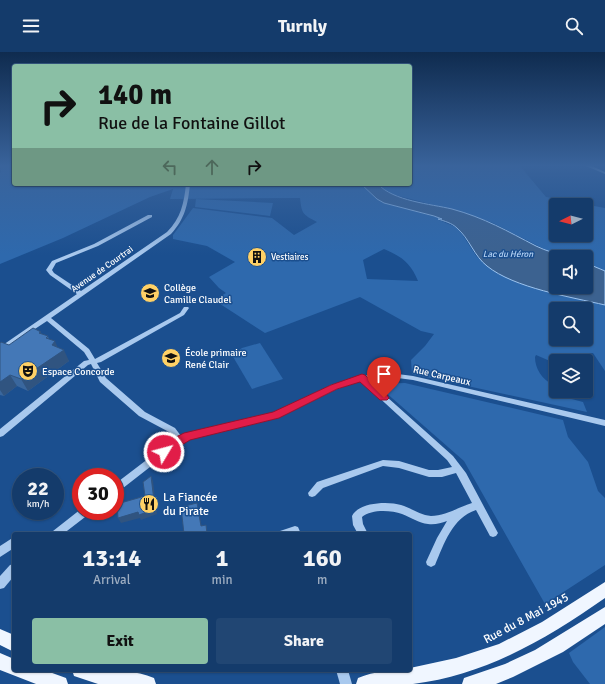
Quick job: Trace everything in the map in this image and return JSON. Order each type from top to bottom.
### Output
[{"type":"main road","name":"Rue du 8 Mai 1945","points":[[364,684],[418,679],[500,652],[566,616],[605,589]]},
{"type":"main road","points":[[470,684],[498,676],[542,656],[605,614]]},
{"type":"main road","points":[[0,637],[12,643]]},
{"type":"main road","points":[[0,661],[12,667]]},
{"type":"main road","points":[[26,672],[60,684]]},
{"type":"main road","points":[[87,672],[103,677],[148,684]]},
{"type":"street","name":"Avenue de Courtrai","points":[[0,350],[173,229],[185,211],[187,195]]},
{"type":"street","points":[[82,294],[52,274],[49,270],[51,265],[58,260],[96,245],[150,216]]},
{"type":"street","points":[[0,434],[86,364],[99,360],[182,314],[186,308]]},
{"type":"street","points":[[47,318],[86,351],[103,380],[142,414],[172,430],[179,440]]},
{"type":"street","name":"Rue Carpeaux","points":[[124,482],[179,440],[188,436],[275,416],[334,387],[362,378],[390,375],[413,378],[605,423]]},
{"type":"street","points":[[362,378],[450,458],[459,469],[493,533]]},
{"type":"street","points":[[312,493],[320,485],[383,463],[390,463],[429,474],[439,474],[459,469]]},
{"type":"street","points":[[362,532],[358,525],[357,516],[366,509],[396,508],[432,520],[478,505]]},
{"type":"street","points":[[431,562],[445,532],[462,511]]},
{"type":"street","points":[[60,531],[74,520]]},
{"type":"street","points":[[0,552],[12,543]]},
{"type":"street","points":[[0,584],[12,571]]},
{"type":"street","points":[[343,672],[346,684]]},
{"type":"shaded area","points":[[0,195],[154,195],[150,197],[63,238],[0,264]]},
{"type":"shaded area","points":[[171,195],[373,195],[384,203],[443,219],[439,220],[458,228],[477,257],[511,280],[549,291],[549,294],[558,294],[591,302],[549,302],[549,346],[593,346],[593,302],[605,305],[605,371],[593,353],[549,354],[549,361],[536,355],[535,357],[538,370],[542,377],[549,383],[549,398],[568,398],[583,402],[587,412],[412,374],[411,360],[425,346],[434,334],[421,331],[360,297],[265,333],[214,300],[226,293],[209,277],[235,262],[207,246],[173,239],[173,235],[193,208],[272,218],[294,235],[317,222],[308,217],[302,211],[300,198],[170,199]],"holes":[[[384,249],[405,261],[412,269],[418,281],[367,279],[363,260]]]},
{"type":"shaded area","points":[[397,195],[545,195],[551,198],[549,198],[549,242],[593,242],[593,206],[605,208],[605,271],[593,266],[593,250],[549,251],[493,223],[461,212]]},
{"type":"shaded area","points":[[196,199],[273,203],[270,216],[195,207]]},
{"type":"shaded area","points":[[260,343],[283,379],[252,389],[232,355],[242,348]]},
{"type":"shaded area","points":[[405,383],[563,420],[568,437],[588,462],[598,491],[605,498],[605,565],[545,604],[464,461],[376,384]]},
{"type":"shaded area","points":[[605,627],[605,684],[590,684],[573,662],[569,653]]},
{"type":"water","name":"Lac du Héron","points":[[373,195],[396,195],[413,201],[452,209],[475,216],[496,225],[540,248],[549,251],[549,292],[527,286],[498,274],[482,262],[461,232],[448,222],[434,216],[384,203]]},
{"type":"water","name":"Lac du Héron","points":[[593,266],[605,271],[605,305],[556,294],[593,294]]},
{"type":"building","points":[[33,328],[41,332],[39,333],[48,336],[46,338],[55,341],[52,345],[64,350],[21,379],[10,375],[0,382],[0,343],[9,345]]},
{"type":"building","points":[[151,476],[155,509],[139,515],[138,512],[124,516],[124,502],[145,496],[143,482]]},
{"type":"building","points":[[197,503],[201,526],[206,525],[207,532],[184,532],[181,507]]},
{"type":"place","name":"Vestiaires","points":[[257,257]]},
{"type":"place","name":"Collège Camille Claudel","points":[[150,293]]},
{"type":"place","name":"École primaire René Clair","points":[[171,358]]},
{"type":"place","name":"Espace Concorde","points":[[28,371]]},
{"type":"place","name":"La Fiancée du Pirate","points":[[149,504]]},
{"type":"route","points":[[164,452],[179,440],[188,436],[275,416],[348,381],[362,378],[384,398]]}]
